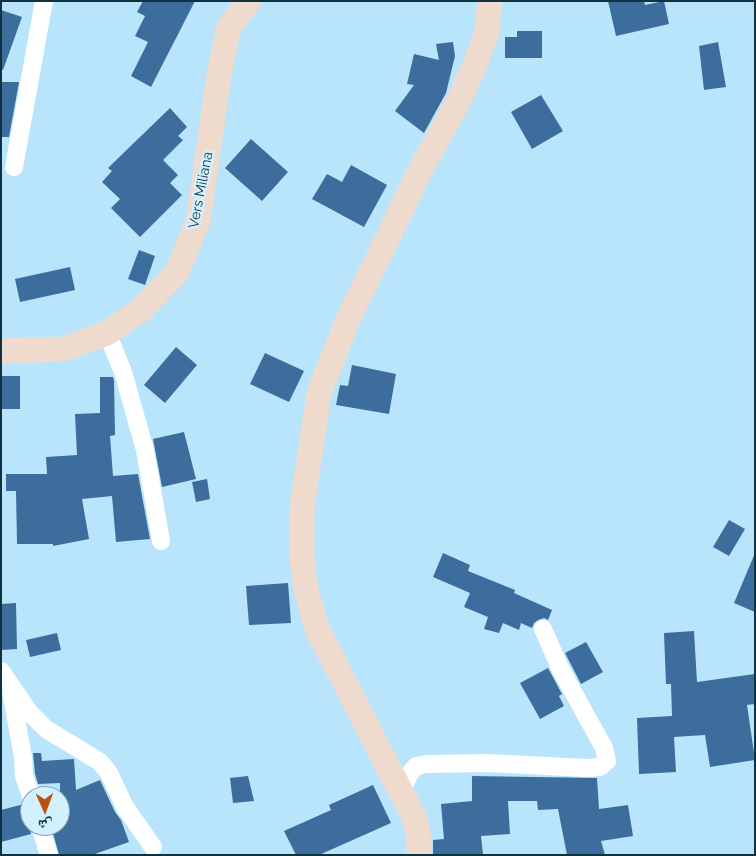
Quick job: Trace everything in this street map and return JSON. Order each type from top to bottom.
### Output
[{"type":"main road","name":"Vers Miliana","points":[[1,351],[64,349],[107,333],[142,308],[176,272],[198,221],[220,69],[229,27],[248,1]]},
{"type":"main road","points":[[419,855],[419,839],[415,819],[317,629],[306,589],[302,557],[302,507],[319,393],[356,302],[422,164],[459,100],[473,69],[486,36],[490,1]]},
{"type":"street","points":[[14,167],[44,1]]},
{"type":"street","points":[[107,333],[123,372],[145,450],[161,541]]},
{"type":"street","points":[[401,792],[410,773],[416,766],[427,764],[488,763],[586,768],[600,767],[607,761],[604,748],[561,670],[543,629]]},
{"type":"street","points":[[6,678],[28,786]]},
{"type":"street","points":[[6,678],[30,713],[46,729],[100,762],[109,773],[125,808],[153,847]]},
{"type":"street","points":[[43,836],[49,855]]},
{"type":"building","points":[[143,1],[195,1],[151,87],[131,76],[148,42],[135,36],[145,16],[137,12]]},
{"type":"building","points":[[608,1],[644,1],[645,5],[664,1],[669,24],[616,36]]},
{"type":"building","points":[[1,10],[22,17],[3,70],[1,69]]},
{"type":"building","points":[[517,31],[542,31],[542,58],[505,58],[505,37],[517,37]]},
{"type":"building","points":[[453,42],[455,56],[446,93],[424,133],[395,111],[414,85],[407,84],[414,54],[439,60],[436,44]]},
{"type":"building","points":[[718,42],[726,87],[704,90],[699,46]]},
{"type":"building","points":[[1,82],[19,82],[9,137],[1,137]]},
{"type":"building","points":[[541,95],[563,131],[532,149],[511,112]]},
{"type":"building","points":[[170,108],[187,127],[178,136],[183,140],[163,160],[178,175],[170,183],[182,195],[140,237],[111,208],[120,199],[102,182],[112,171],[108,168]]},
{"type":"building","points":[[251,139],[288,172],[262,201],[225,168]]},
{"type":"building","points":[[351,165],[387,185],[364,227],[312,199],[327,174],[342,182]]},
{"type":"building","points":[[139,250],[155,256],[145,285],[128,279]]},
{"type":"building","points":[[70,267],[75,290],[20,302],[15,279]]},
{"type":"building","points":[[176,347],[197,365],[165,403],[144,385]]},
{"type":"building","points":[[265,353],[304,371],[289,402],[250,384]]},
{"type":"building","points":[[352,365],[396,374],[389,414],[336,405],[340,385],[348,386]]},
{"type":"building","points":[[1,376],[20,376],[20,409],[1,409]]},
{"type":"building","points":[[100,377],[113,377],[114,380],[115,435],[110,436],[113,476],[138,474],[150,539],[116,542],[112,496],[82,499],[89,539],[53,546],[53,544],[17,544],[16,491],[6,491],[6,474],[47,474],[46,457],[77,455],[75,414],[100,413]]},
{"type":"building","points":[[184,432],[196,479],[162,487],[153,439]]},
{"type":"building","points":[[207,479],[210,499],[196,502],[192,482]]},
{"type":"building","points":[[729,520],[745,529],[729,556],[713,547]]},
{"type":"building","points":[[443,553],[470,565],[468,571],[515,590],[514,593],[552,610],[548,620],[544,618],[538,620],[532,628],[521,623],[519,630],[503,623],[499,633],[484,629],[488,617],[464,607],[470,593],[433,577]]},
{"type":"building","points":[[755,553],[755,612],[734,603]]},
{"type":"building","points":[[288,583],[291,623],[249,625],[246,586]]},
{"type":"building","points":[[16,603],[17,649],[1,650],[1,604]]},
{"type":"building","points":[[694,631],[697,682],[755,674],[755,704],[747,705],[755,760],[710,767],[705,735],[674,737],[676,772],[639,774],[637,718],[672,716],[671,684],[666,684],[664,633]]},
{"type":"building","points":[[57,633],[61,650],[30,657],[26,640]]},
{"type":"building","points":[[586,642],[603,672],[581,684],[565,653]]},
{"type":"building","points":[[548,668],[562,694],[559,696],[564,706],[540,719],[520,683]]},
{"type":"building","points":[[33,753],[41,753],[42,761],[74,759],[76,790],[100,780],[115,812],[121,820],[129,842],[92,855],[59,855],[54,836],[70,836],[70,786],[60,786],[60,783],[38,784]]},
{"type":"building","points":[[248,776],[254,801],[233,803],[230,778]]},
{"type":"building","points":[[472,776],[597,778],[599,809],[628,805],[633,836],[601,841],[605,855],[567,855],[558,809],[538,810],[537,801],[508,801],[510,834],[481,836],[483,855],[433,855],[433,840],[444,839],[441,804],[472,801]]},
{"type":"building","points":[[373,785],[391,823],[319,855],[296,855],[284,831],[331,810],[329,805]]},
{"type":"building","points":[[20,805],[20,836],[24,836],[1,842],[1,810]]}]
